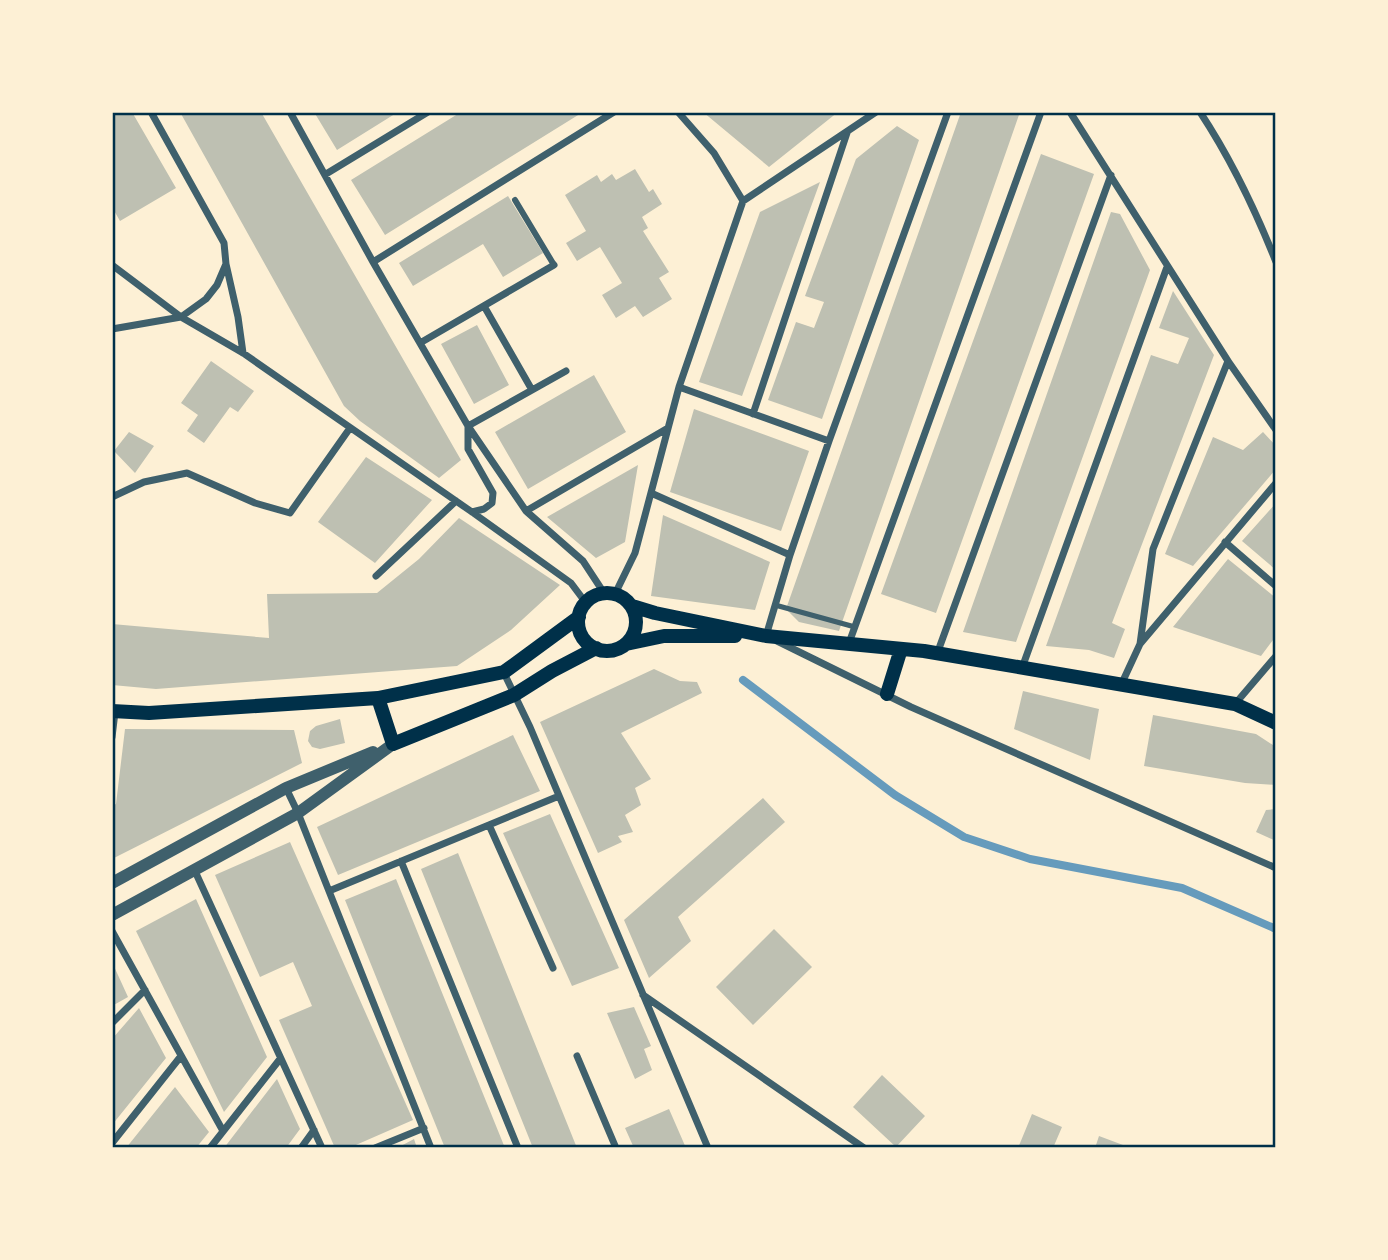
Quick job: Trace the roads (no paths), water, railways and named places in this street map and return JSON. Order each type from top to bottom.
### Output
[{"type":"main road","points":[[114,712],[149,713],[378,698],[504,672],[579,617],[591,598],[609,594],[621,596],[632,606],[655,613],[766,636]]},
{"type":"main road","points":[[626,644],[636,622],[632,606]]},
{"type":"main road","points":[[579,617],[582,636],[596,648],[612,650],[626,644],[664,636],[766,636],[901,649],[1235,705],[1273,720]]},
{"type":"main road","points":[[378,698],[393,744],[514,695],[596,648]]},
{"type":"main road","points":[[887,694],[901,649]]},
{"type":"street","points":[[151,112],[224,243],[226,264],[239,317],[243,353]]},
{"type":"street","points":[[290,112],[468,426],[526,511],[583,561],[609,594],[635,553],[679,387],[743,201],[876,112]]},
{"type":"street","points":[[326,174],[428,112]]},
{"type":"street","points":[[373,262],[614,112]]},
{"type":"street","points":[[678,112],[714,153],[743,201]]},
{"type":"street","points":[[948,112],[829,441],[766,636],[911,707],[1276,868]]},
{"type":"street","points":[[848,644],[1041,112]]},
{"type":"street","points":[[1070,112],[1167,267],[1276,430]]},
{"type":"street","points":[[1200,112],[1256,212],[1276,262]]},
{"type":"street","points":[[753,414],[847,132]]},
{"type":"street","points":[[931,653],[1111,174]]},
{"type":"street","points":[[419,343],[554,265],[515,200]]},
{"type":"street","points":[[112,329],[181,317],[206,299],[218,285],[226,264]]},
{"type":"street","points":[[112,265],[181,317],[243,353],[472,512],[571,583],[586,603]]},
{"type":"street","points":[[1022,668],[1167,267]]},
{"type":"street","points":[[484,306],[532,390]]},
{"type":"street","points":[[1140,644],[1153,549],[1228,361]]},
{"type":"street","points":[[468,426],[566,371]]},
{"type":"street","points":[[679,387],[829,441]]},
{"type":"street","points":[[468,426],[468,449],[493,494],[492,503],[484,509],[472,512]]},
{"type":"street","points":[[112,497],[144,482],[187,472],[255,503],[290,513],[350,428]]},
{"type":"street","points":[[526,511],[668,428]]},
{"type":"street","points":[[1121,685],[1140,644],[1225,541],[1274,488]]},
{"type":"street","points":[[651,493],[790,555]]},
{"type":"street","points":[[376,576],[456,501]]},
{"type":"street","points":[[1225,541],[1276,586]]},
{"type":"street","points":[[1235,705],[1276,656]]},
{"type":"street","points":[[504,672],[530,727],[708,1148]]},
{"type":"street","points":[[112,737],[114,712]]},
{"type":"street","points":[[112,883],[286,788],[393,744]]},
{"type":"street","points":[[112,915],[298,813],[393,744]]},
{"type":"street","points":[[286,788],[330,891],[431,1148]]},
{"type":"street","points":[[330,891],[559,796]]},
{"type":"street","points":[[489,825],[553,968]]},
{"type":"street","points":[[401,861],[517,1148]]},
{"type":"street","points":[[194,869],[322,1148]]},
{"type":"street","points":[[112,931],[223,1130]]},
{"type":"street","points":[[112,1024],[145,990]]},
{"type":"street","points":[[642,995],[864,1148]]},
{"type":"street","points":[[112,1143],[181,1056]]},
{"type":"street","points":[[578,1056],[615,1148]]},
{"type":"street","points":[[210,1148],[280,1059]]},
{"type":"street","points":[[375,1148],[424,1128]]},
{"type":"street","points":[[301,1148],[314,1130]]},
{"type":"lane","points":[[775,605],[855,627]]},
{"type":"waterway","points":[[743,680],[895,795],[964,837],[1030,859],[1182,888],[1276,929]]}]
